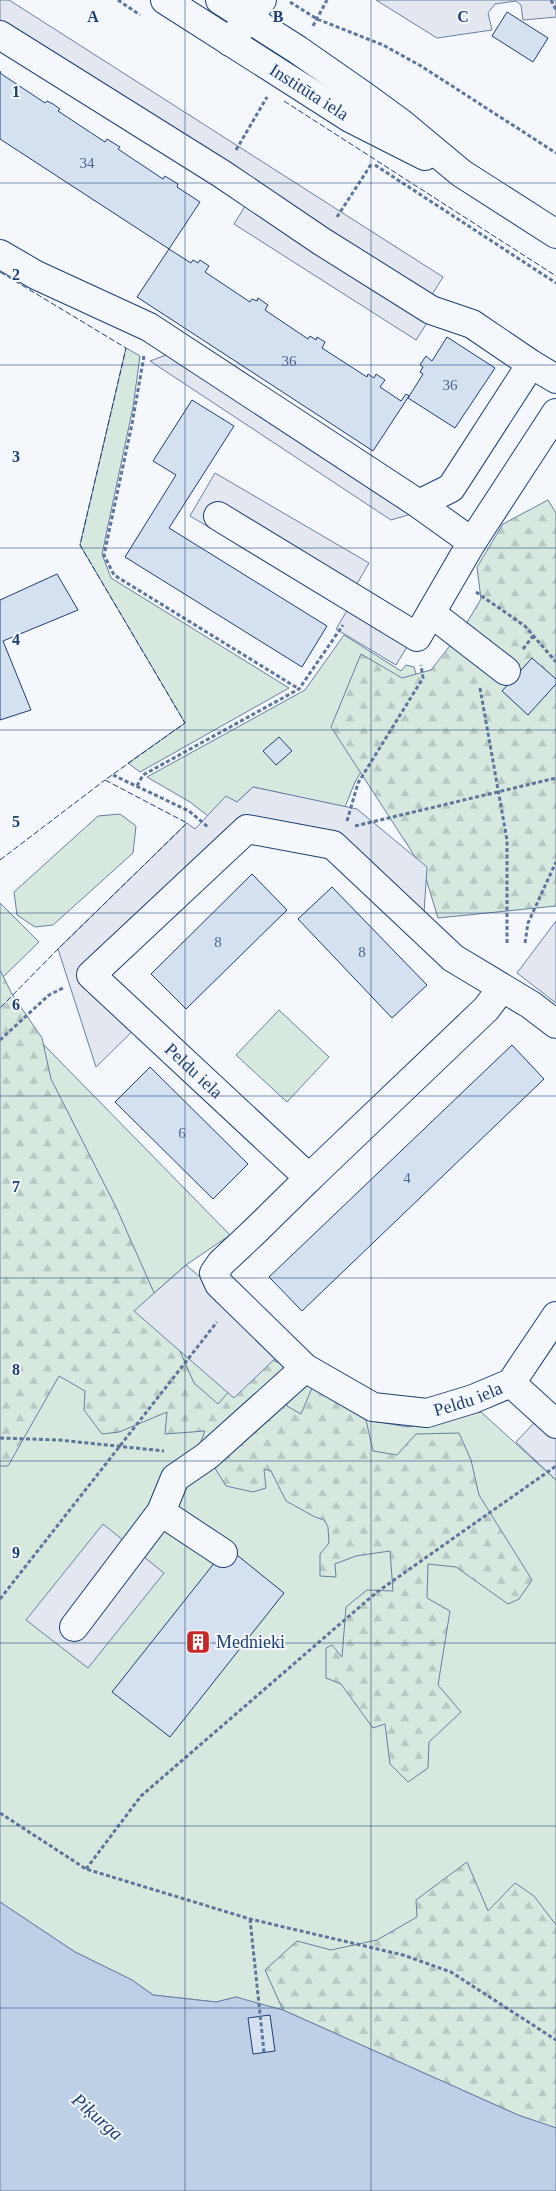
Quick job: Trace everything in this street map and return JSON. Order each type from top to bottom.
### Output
[{"type":"street","name":"Institūta iela","points":[[165,0],[350,118],[460,173],[556,234]]},
{"type":"street","name":"Institūta iela","points":[[220,0],[266,6],[298,50],[401,123],[460,173]]},
{"type":"street","points":[[230,42],[266,6]]},
{"type":"street","points":[[0,35],[222,174],[321,241],[431,310],[472,324],[556,379]]},
{"type":"street","points":[[0,254],[36,276],[149,327],[419,504],[472,542]]},
{"type":"street","points":[[419,504],[451,488],[531,364]]},
{"type":"street","points":[[218,516],[417,638],[472,542],[556,413]]},
{"type":"street","points":[[431,613],[506,671]]},
{"type":"street","points":[[91,975],[247,829],[339,837],[453,958],[531,1005],[556,1024]]},
{"type":"street","name":"Peldu iela","points":[[91,975],[309,1178],[253,1234],[220,1262],[214,1273],[219,1284],[305,1368],[373,1407],[427,1413],[473,1399],[511,1383],[556,1316]]},
{"type":"street","points":[[309,1178],[486,1009],[502,988]]},
{"type":"street","points":[[74,1627],[162,1512],[175,1478],[207,1456],[305,1368]]},
{"type":"street","points":[[511,1383],[556,1424]]},
{"type":"street","points":[[162,1512],[223,1553]]},
{"type":"path","points":[[312,27],[327,0]]},
{"type":"path","points":[[550,0],[556,10]]},
{"type":"path","points":[[266,6],[317,19],[384,45],[421,66],[556,153]]},
{"type":"path","points":[[222,174],[272,89]]},
{"type":"path","points":[[321,241],[372,163]]},
{"type":"path","points":[[149,327],[132,424],[104,555],[114,575],[299,689]]},
{"type":"path","points":[[454,575],[473,591],[525,626],[556,662]]},
{"type":"path","points":[[137,786],[143,775],[299,689],[358,602]]},
{"type":"path","points":[[339,837],[358,783],[423,678],[417,638]]},
{"type":"path","points":[[482,652],[478,678],[500,792],[507,840],[507,945]]},
{"type":"path","points":[[113,775],[189,811],[202,822]]},
{"type":"path","points":[[339,837],[556,778]]},
{"type":"path","points":[[525,943],[528,923],[556,862]]},
{"type":"path","points":[[0,1040],[49,995],[91,975]]},
{"type":"path","points":[[0,1598],[235,1300]]},
{"type":"path","points":[[0,1438],[59,1440],[207,1456]]},
{"type":"path","points":[[86,1869],[141,1796],[377,1592],[556,1466]]},
{"type":"path","points":[[0,1813],[86,1869],[250,1919],[403,1954],[451,1972],[556,2040]]},
{"type":"path","points":[[250,1919],[264,2052]]},
{"type":"green space","points":[[126,348],[140,356],[133,407],[102,554],[111,578],[289,688],[140,772],[128,763],[185,723],[80,545]]},
{"type":"green space","points":[[548,500],[556,513],[556,906],[438,918],[423,869],[331,727],[361,654],[402,678],[431,670],[463,629],[481,599],[477,567],[503,524]]},
{"type":"green space","points":[[344,635],[401,671],[406,665],[414,667],[417,677],[355,782],[345,807],[253,787],[237,802],[226,797],[208,816],[190,802],[147,777],[305,690]]},
{"type":"green space","points":[[120,814],[136,826],[133,853],[53,925],[35,927],[17,915],[14,892],[98,816]]},
{"type":"green space","points":[[0,903],[39,942],[0,980]]},
{"type":"green space","points":[[0,970],[12,994],[42,1038],[51,1079],[116,1207],[194,1383],[218,1404],[260,1356],[283,1364],[287,1406],[301,1414],[312,1388],[366,1420],[373,1451],[397,1455],[416,1434],[459,1433],[471,1460],[479,1495],[532,1580],[519,1599],[508,1604],[456,1567],[428,1564],[427,1598],[450,1611],[438,1685],[461,1712],[429,1742],[428,1768],[408,1782],[390,1764],[385,1724],[373,1728],[341,1684],[326,1678],[326,1648],[332,1645],[342,1657],[346,1607],[367,1590],[393,1591],[390,1551],[356,1556],[335,1564],[336,1577],[320,1576],[320,1554],[329,1543],[328,1527],[324,1520],[286,1501],[271,1471],[264,1469],[266,1488],[253,1492],[226,1486],[200,1444],[205,1431],[165,1434],[167,1412],[119,1432],[102,1434],[84,1410],[85,1391],[59,1376],[8,1466],[0,1466]]},
{"type":"green space","points":[[4,1004],[230,1235],[186,1265],[135,1310],[305,1368],[355,1418],[408,1427],[481,1412],[556,1480],[556,2062],[518,2115],[236,1997],[216,2002],[153,1995],[132,1980],[75,1952],[0,1902],[0,1008]]},
{"type":"green space","points":[[279,1010],[329,1057],[287,1102],[236,1055]]},
{"type":"green space","points":[[467,1862],[488,1911],[515,1883],[534,1896],[556,1925],[556,2128],[518,2115],[283,2010],[265,1970],[297,1941],[331,1950],[377,1940],[417,1917],[416,1900]]},
{"type":"shaded area","points":[[0,0],[9,0],[443,277],[418,317],[427,323],[416,340],[234,224],[258,185],[0,20]]},
{"type":"shaded area","points":[[376,0],[556,0],[556,17],[523,20],[521,5],[516,1],[495,4],[488,13],[492,30],[437,38]]},
{"type":"shaded area","points":[[172,353],[418,512],[391,520],[150,361]]},
{"type":"shaded area","points":[[215,473],[369,563],[354,589],[419,627],[396,665],[336,629],[348,609],[190,516]]},
{"type":"shaded area","points":[[253,787],[357,809],[427,867],[424,913],[333,845],[247,829],[92,975],[141,1023],[96,1067],[58,949],[187,823],[195,829],[226,796],[237,802]]},
{"type":"shaded area","points":[[556,921],[556,1003],[517,973]]},
{"type":"shaded area","points":[[186,1265],[285,1349],[234,1398],[134,1311]]},
{"type":"shaded area","points":[[550,1406],[556,1412],[556,1480],[516,1442]]},
{"type":"shaded area","points":[[103,1524],[164,1573],[88,1668],[26,1620]]},
{"type":"water","name":"Piķurga","points":[[0,1902],[75,1952],[132,1980],[153,1995],[216,2002],[236,1997],[283,2010],[518,2115],[556,2128],[556,2191],[0,2191]]},
{"type":"building","points":[[507,12],[548,38],[533,62],[492,36]]},
{"type":"building","points":[[0,73],[45,103],[47,101],[53,104],[60,109],[58,111],[105,142],[107,139],[120,147],[118,149],[163,179],[165,176],[178,184],[177,187],[200,202],[169,249],[0,139]]},
{"type":"building","points":[[169,249],[191,263],[193,260],[198,263],[200,260],[209,266],[205,272],[250,302],[252,299],[257,301],[258,298],[268,305],[265,310],[308,339],[310,336],[316,340],[317,337],[325,342],[322,348],[367,377],[368,374],[374,378],[376,374],[385,380],[380,387],[401,401],[406,394],[409,396],[373,451],[137,297]]},
{"type":"building","points":[[447,337],[495,368],[455,428],[408,398],[423,374],[420,372],[423,367],[420,365],[426,356],[432,361]]},
{"type":"building","points":[[192,400],[234,426],[169,528],[327,626],[302,667],[125,557],[176,475],[153,461]]},
{"type":"building","points":[[57,574],[78,610],[3,641],[31,710],[0,720],[0,600]]},
{"type":"building","points":[[532,658],[556,679],[556,684],[528,715],[502,691]]},
{"type":"building","points":[[279,737],[292,751],[276,765],[263,751]]},
{"type":"building","points":[[252,874],[287,910],[186,1009],[151,974]]},
{"type":"building","points":[[332,887],[427,985],[392,1018],[298,919]]},
{"type":"building","points":[[512,1045],[544,1079],[302,1311],[269,1277]]},
{"type":"building","points":[[150,1067],[248,1164],[213,1199],[115,1102]]},
{"type":"building","name":"Mednieki","points":[[227,1547],[284,1593],[170,1737],[112,1692]]},
{"type":"building","points":[[270,2015],[275,2051],[253,2054],[248,2018]]},
{"type":"fence","points":[[284,101],[556,276]]},
{"type":"fence","points":[[0,272],[126,348],[80,545],[185,723],[105,780],[187,823],[0,1008]]},
{"type":"fence","points":[[0,860],[105,780]]},
{"type":"place","name":"Mednieki","points":[[198,1642]]}]
